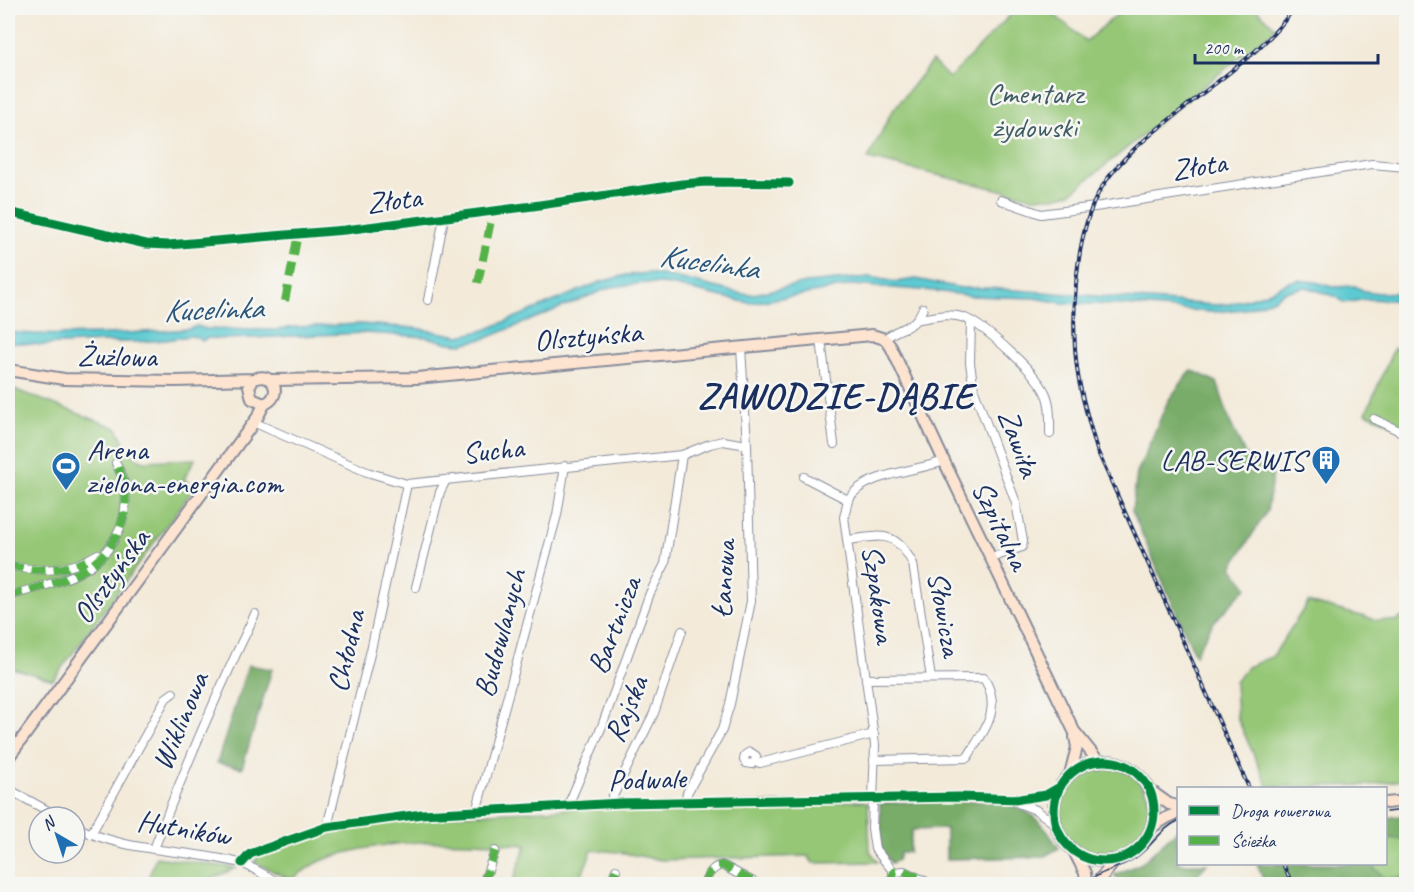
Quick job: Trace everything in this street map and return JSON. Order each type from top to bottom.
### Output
[{"type":"street","name":"Złota","points":[[1001,200],[1041,214],[1372,164],[1407,167]]},
{"type":"street","name":"Złota","points":[[8,212],[146,244],[168,245],[345,230],[698,182],[789,183]]},
{"type":"street","points":[[428,300],[444,218]]},
{"type":"street","points":[[919,319],[923,308]]},
{"type":"street","points":[[885,339],[891,333],[909,327],[919,319],[950,315],[966,318],[1010,351],[1043,388],[1048,399],[1050,434]]},
{"type":"street","name":"Zawiła","points":[[971,322],[970,363],[974,390],[1016,503],[1023,541],[1022,547],[991,558]]},
{"type":"street","name":"Olsztyńska","points":[[271,380],[417,378],[872,335],[885,339]]},
{"type":"street","name":"Szpitalna","points":[[885,339],[891,347],[1074,732],[1077,747],[1070,774]]},
{"type":"street","points":[[821,340],[834,444]]},
{"type":"street","name":"Łanowa","points":[[685,802],[687,793],[722,729],[730,704],[751,601],[747,445],[741,348]]},
{"type":"street","name":"Żużlowa","points":[[8,370],[64,379],[254,379]]},
{"type":"street","points":[[263,376],[271,380],[276,392],[271,400],[260,403],[249,395],[248,391],[254,379],[263,376]]},
{"type":"street","name":"Żużlowa","points":[[226,380],[248,391]]},
{"type":"street","name":"Olsztyńska","points":[[276,392],[296,381]]},
{"type":"street","points":[[253,422],[260,403]]},
{"type":"street","points":[[1374,420],[1407,434]]},
{"type":"street","name":"Olsztyńska","points":[[8,758],[253,422]]},
{"type":"street","name":"Sucha","points":[[253,422],[367,472],[406,484],[682,455],[723,441],[747,445]]},
{"type":"street","name":"Bartnicza","points":[[569,806],[602,726],[650,593],[665,564],[682,455]]},
{"type":"street","points":[[804,477],[848,500],[860,486],[944,461]]},
{"type":"street","points":[[8,596],[63,579],[91,566],[107,549],[121,524],[126,506],[124,485],[116,463]]},
{"type":"street","name":"Budowlanych","points":[[476,812],[557,515],[565,466]]},
{"type":"street","points":[[416,587],[440,492],[446,480]]},
{"type":"street","name":"Chłodna","points":[[327,827],[372,650],[406,484]]},
{"type":"street","name":"Szpakowa","points":[[848,500],[844,517],[874,734],[872,828],[875,849],[894,872]]},
{"type":"street","name":"Słowicza","points":[[848,540],[886,536],[894,539],[907,552],[913,564],[932,678]]},
{"type":"street","points":[[8,565],[30,570],[50,571],[77,565],[107,549]]},
{"type":"street","name":"Wiklinowa","points":[[154,849],[181,776],[255,614]]},
{"type":"street","name":"Rajska","points":[[612,804],[612,798],[654,713],[682,631]]},
{"type":"street","points":[[866,679],[984,678],[990,688],[993,708],[988,722],[967,758],[874,760]]},
{"type":"street","points":[[91,834],[165,698],[173,693]]},
{"type":"street","name":"Szpitalna","points":[[1074,732],[1099,762]]},
{"type":"street","points":[[755,761],[760,763],[874,734]]},
{"type":"street","points":[[1086,885],[1085,873],[1074,851],[1063,840],[1055,824],[1054,812],[1060,787],[1070,774],[1088,764],[1116,763],[1124,765],[1140,776],[1148,789],[1154,811],[1152,827],[1140,846],[1114,861],[1095,885]]},
{"type":"street","name":"Podwale","points":[[242,863],[250,854],[327,827],[422,814],[685,802],[959,797],[1020,799],[1046,795],[1060,787]]},
{"type":"street","points":[[8,789],[37,805]]},
{"type":"street","points":[[1148,789],[1169,804],[1177,806]]},
{"type":"street","name":"Podwale","points":[[1006,798],[1036,810],[1055,824]]},
{"type":"street","points":[[1387,803],[1407,801]]},
{"type":"street","points":[[1152,827],[1177,814]]},
{"type":"street","name":"Hutników","points":[[87,832],[154,849],[242,863],[281,885]]},
{"type":"street","points":[[483,885],[495,851]]},
{"type":"street","points":[[1074,851],[1093,860],[1114,861]]},
{"type":"street","points":[[704,885],[709,873],[716,866],[722,865],[757,885]]},
{"type":"street","points":[[610,885],[616,870]]},
{"type":"street","points":[[890,885],[894,872],[904,871],[931,885]]},
{"type":"green space","name":"Cmentarz żydowski","points":[[1017,8],[1046,8],[1086,41],[1125,8],[1255,8],[1276,28],[1071,193],[1054,197],[1031,197],[868,159],[891,113],[932,61],[949,78]]},
{"type":"green space","points":[[1394,348],[1406,354],[1406,430],[1366,413]]},
{"type":"green space","points":[[1191,370],[1217,382],[1230,422],[1245,454],[1273,473],[1267,511],[1232,567],[1247,587],[1213,623],[1195,655],[1132,511],[1137,473],[1168,401]]},
{"type":"green space","points":[[8,387],[117,428],[130,452],[144,461],[195,459],[184,479],[195,487],[53,680],[8,667]]},
{"type":"green space","points":[[1308,602],[1377,620],[1396,621],[1406,615],[1406,779],[1371,785],[1268,787],[1237,717],[1235,682],[1247,667],[1273,656]]},
{"type":"green space","points":[[248,665],[272,669],[242,768],[217,763]]},
{"type":"green space","points":[[1105,766],[1122,769],[1137,779],[1147,794],[1150,811],[1147,828],[1137,843],[1122,853],[1105,856],[1088,853],[1073,843],[1063,828],[1060,811],[1063,794],[1073,779],[1088,769]]},
{"type":"green space","points":[[864,801],[868,804],[870,851],[878,862],[813,863],[808,856],[661,860],[592,850],[578,884],[512,884],[526,845],[451,841],[374,847],[321,861],[291,880],[254,862],[261,852],[315,836],[381,822],[448,815],[585,808]]},
{"type":"green space","points":[[992,802],[1017,807],[1039,821],[1059,848],[1043,857],[946,859],[946,829],[912,830],[909,852],[900,853],[898,860],[891,863],[881,849],[880,803]]},
{"type":"green space","points":[[1406,815],[1406,839],[1387,838],[1387,818]]},
{"type":"green space","points":[[1177,830],[1177,865],[1206,865],[1189,884],[1125,884],[1114,875],[1142,863]]},
{"type":"green space","points":[[1387,837],[1406,839],[1406,884],[1402,884],[1404,877],[1385,879],[1374,868],[1374,865],[1387,865]]},
{"type":"green space","points":[[156,857],[236,868],[201,884],[146,884]]},
{"type":"green space","points":[[1257,865],[1374,865],[1374,868],[1385,879],[1404,877],[1402,884],[1265,884]]},
{"type":"water","points":[[649,273],[742,294],[753,294],[806,283],[870,277],[896,282],[916,279],[961,288],[988,288],[1215,305],[1230,304],[1264,294],[1298,280],[1332,287],[1355,286],[1364,291],[1379,293],[1404,292],[1406,301],[1367,299],[1344,303],[1337,297],[1306,287],[1284,292],[1274,299],[1246,309],[1213,312],[1062,303],[1034,298],[971,296],[852,285],[749,303],[670,285],[646,283],[611,287],[487,338],[462,344],[426,337],[365,333],[207,338],[202,341],[189,336],[137,342],[42,345],[8,342],[8,332],[52,335],[98,334],[189,329],[197,326],[207,329],[276,330],[361,324],[415,328],[460,336],[485,330],[600,282],[626,275]]},
{"type":"tram line","points":[[1387,812],[1406,810]]},
{"type":"tram line","points":[[1086,884],[1097,876],[1135,858],[1177,822]]},
{"type":"railway","points":[[1249,787],[1097,450],[1078,375],[1074,330],[1076,278],[1085,228],[1093,206],[1110,175],[1150,135],[1257,49],[1283,23],[1294,8]]},
{"type":"railway","points":[[1283,865],[1292,884]]},
{"type":"marked path","points":[[478,283],[493,211]]},
{"type":"marked path","points":[[285,301],[298,234]]},
{"type":"marked path","points":[[8,596],[81,572],[107,550],[119,530],[125,508],[126,496],[116,463]]},
{"type":"marked path","points":[[8,565],[47,570],[86,561]]},
{"type":"marked path","points":[[483,884],[495,851]]},
{"type":"marked path","points":[[704,884],[713,870],[722,865],[757,884]]},
{"type":"marked path","points":[[610,884],[616,870]]},
{"type":"marked path","points":[[890,884],[894,872],[904,871],[931,884]]},
{"type":"cycle path","points":[[8,212],[146,244],[168,245],[345,230],[682,184],[789,183]]},
{"type":"cycle path","points":[[1104,761],[1123,765],[1139,776],[1150,792],[1154,811],[1150,830],[1139,846],[1123,857],[1104,861],[1085,857],[1069,846],[1058,830],[1054,811],[1058,792],[1069,776],[1085,765],[1104,761]]},
{"type":"cycle path","points":[[242,863],[250,854],[327,827],[422,814],[621,803],[959,797],[1020,799],[1046,795],[1060,787]]},
{"type":"place","name":"LAB-SERWIS","points":[[1326,486]]},
{"type":"place","name":"Arena zielona-energia.com","points":[[66,492]]},
{"type":"district","name":"ZAWODZIE-DĄBIE","points":[[836,396]]},
{"type":"water label","name":"Kucelinka","points":[[709,262]]},
{"type":"water label","name":"Kucelinka","points":[[213,309]]}]
